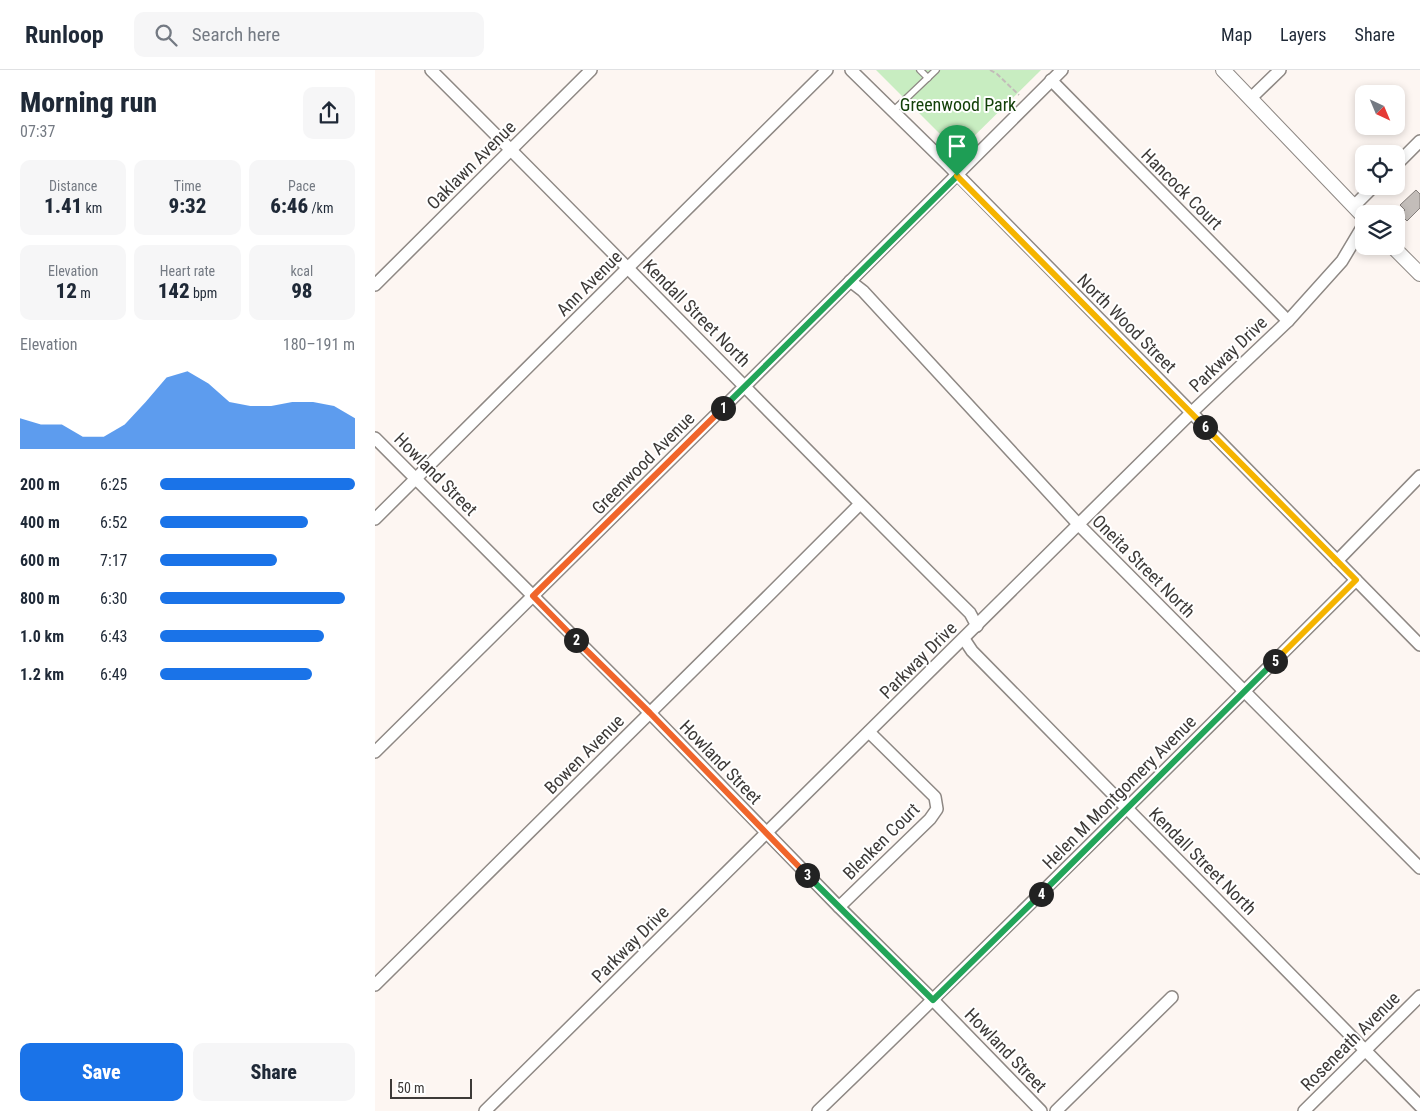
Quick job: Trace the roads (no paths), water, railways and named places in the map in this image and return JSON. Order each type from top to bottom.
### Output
[{"type":"street","name":"Kendall Street North","points":[[431,70],[970,614],[977,626]]},
{"type":"street","name":"Oaklawn Avenue","points":[[375,285],[591,70]]},
{"type":"street","name":"Ann Avenue","points":[[375,520],[827,70]]},
{"type":"street","name":"North Wood Street","points":[[851,70],[1420,645]]},
{"type":"street","name":"Greenwood Avenue","points":[[375,752],[1062,70]]},
{"type":"street","points":[[1223,70],[1354,206],[1365,195]]},
{"type":"street","points":[[1251,98],[1280,70]]},
{"type":"street","name":"Hancock Court","points":[[1051,80],[1288,321]]},
{"type":"street","points":[[1405,156],[1420,141]]},
{"type":"street","name":"Parkway Drive","points":[[485,1111],[1191,413],[1288,321],[1342,261],[1355,239]]},
{"type":"street","points":[[1401,255],[1420,274]]},
{"type":"street","name":"Oneita Street North","points":[[850,281],[863,291],[1079,525],[1420,868]]},
{"type":"street","name":"Howland Street","points":[[375,438],[650,713],[1041,1111]]},
{"type":"street","points":[[1337,560],[1420,476]]},
{"type":"street","name":"Bowen Avenue","points":[[375,986],[860,504]]},
{"type":"street","name":"Helen M Montgomery Avenue","points":[[818,1111],[1127,809],[1356,580]]},
{"type":"street","name":"Kendall Street North","points":[[965,638],[972,651],[1420,1106]]},
{"type":"street","name":"Blenken Court","points":[[839,907],[930,819],[937,809],[935,797],[869,732]]},
{"type":"street","name":"Roseneath Avenue","points":[[1304,1111],[1420,996]]},
{"type":"street","points":[[1056,1111],[1172,997]]},
{"type":"lane","points":[[920,70],[928,78]]},
{"type":"lane","points":[[893,112],[936,70]]},
{"type":"park label","name":"Greenwood Park","points":[[958,104]]}]
